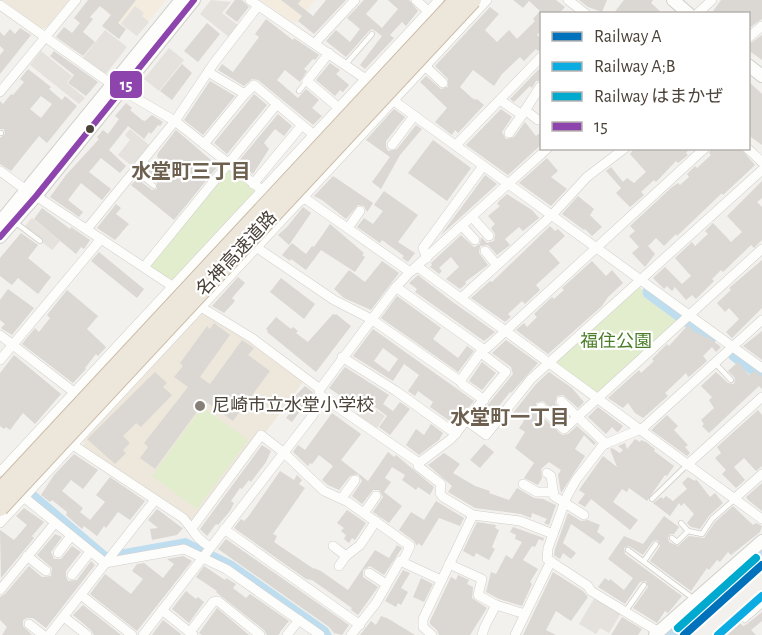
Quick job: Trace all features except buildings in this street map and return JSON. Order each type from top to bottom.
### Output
[{"type":"highway","name":"名神高速道路","points":[[0,491],[457,0]]},
{"type":"highway","name":"名神高速道路","points":[[0,508],[473,0]]},
{"type":"street","points":[[0,92],[76,0]]},
{"type":"street","points":[[117,88],[181,0]]},
{"type":"street","points":[[0,222],[31,193],[117,88],[195,0]]},
{"type":"street","points":[[315,43],[355,0]]},
{"type":"street","points":[[416,0],[454,35]]},
{"type":"street","points":[[206,552],[184,549],[106,561],[90,552],[0,474],[439,0]]},
{"type":"street","points":[[0,523],[487,0]]},
{"type":"street","points":[[568,0],[583,12]]},
{"type":"street","points":[[673,0],[687,12]]},
{"type":"street","points":[[699,12],[712,0]]},
{"type":"street","points":[[87,229],[176,121],[254,3],[366,78],[393,101],[509,184],[594,250],[730,349],[762,368]]},
{"type":"street","points":[[1,7],[117,88],[176,121],[262,190]]},
{"type":"street","points":[[750,36],[762,26]]},
{"type":"street","points":[[329,53],[307,81],[339,108]]},
{"type":"street","points":[[456,146],[540,58]]},
{"type":"street","points":[[425,66],[443,83]]},
{"type":"street","points":[[750,67],[762,76]]},
{"type":"street","points":[[208,72],[245,94]]},
{"type":"street","points":[[204,144],[254,86],[314,135]]},
{"type":"street","points":[[509,133],[540,87]]},
{"type":"street","points":[[500,100],[538,120]]},
{"type":"street","points":[[144,267],[277,104]]},
{"type":"street","points":[[392,145],[414,116]]},
{"type":"street","points":[[254,184],[302,124]]},
{"type":"street","points":[[143,635],[313,415],[320,392],[342,357],[396,287],[546,150]]},
{"type":"street","points":[[461,298],[550,217],[587,177],[622,150]]},
{"type":"street","points":[[460,381],[482,351],[703,150]]},
{"type":"street","points":[[749,150],[762,162]]},
{"type":"street","points":[[427,258],[423,248],[483,166]]},
{"type":"street","points":[[467,421],[486,435],[531,379],[762,170]]},
{"type":"street","points":[[0,171],[173,286],[200,308],[252,338],[320,392],[419,463],[418,466],[441,484],[443,497],[473,515],[520,521],[553,534]]},
{"type":"street","points":[[274,178],[299,202]]},
{"type":"street","points":[[0,237],[14,221],[31,193]]},
{"type":"street","points":[[299,202],[306,199],[410,272]]},
{"type":"street","points":[[348,228],[360,211]]},
{"type":"street","points":[[472,217],[489,236]]},
{"type":"street","points":[[231,224],[256,248],[334,300],[371,319],[484,400]]},
{"type":"street","points":[[462,226],[475,240]]},
{"type":"street","points":[[0,360],[101,239]]},
{"type":"street","points":[[541,407],[564,429],[762,249]]},
{"type":"street","points":[[484,252],[497,265]]},
{"type":"street","points":[[410,272],[418,267],[762,519]]},
{"type":"street","points":[[396,287],[482,351],[506,372],[456,434],[419,463]]},
{"type":"street","points":[[762,320],[640,430],[606,444],[576,480],[564,503],[546,559],[657,633],[762,541]]},
{"type":"street","points":[[0,335],[101,416]]},
{"type":"street","points":[[342,357],[396,391],[456,434]]},
{"type":"street","points":[[687,465],[762,397]]},
{"type":"street","points":[[561,401],[606,444]]},
{"type":"street","points":[[192,528],[261,435],[283,452],[317,485],[328,493],[342,498],[411,546],[403,561],[396,564],[387,584],[351,635]]},
{"type":"street","points":[[73,445],[183,518],[192,528],[206,552],[226,569],[320,635]]},
{"type":"street","points":[[547,473],[551,476],[554,496],[584,515]]},
{"type":"street","points":[[735,498],[762,474]]},
{"type":"street","points":[[342,498],[355,480]]},
{"type":"street","points":[[523,484],[537,492],[552,492]]},
{"type":"street","points":[[364,513],[376,496]]},
{"type":"street","points":[[49,635],[155,500]]},
{"type":"street","points":[[432,635],[422,625],[473,515]]},
{"type":"street","points":[[339,566],[346,556],[360,545],[376,521]]},
{"type":"street","points":[[0,590],[55,523]]},
{"type":"street","points":[[224,529],[360,625]]},
{"type":"street","points":[[58,553],[72,536]]},
{"type":"street","points":[[333,546],[346,556]]},
{"type":"street","points":[[72,575],[90,552]]},
{"type":"street","points":[[27,556],[46,571]]},
{"type":"street","points":[[403,561],[441,580]]},
{"type":"street","points":[[515,635],[551,561]]},
{"type":"street","points":[[449,564],[482,579],[478,595],[496,605],[525,614]]},
{"type":"street","points":[[369,573],[387,584]]},
{"type":"street","points":[[81,595],[132,635]]},
{"type":"street","points":[[162,610],[192,634],[213,602],[218,601],[260,635]]},
{"type":"street","points":[[482,635],[496,605]]},
{"type":"street","points":[[64,617],[87,635]]},
{"type":"street","points":[[286,635],[299,620]]},
{"type":"street","points":[[29,624],[43,635]]},
{"type":"lane","points":[[346,64],[372,34]]},
{"type":"lane","points":[[299,91],[307,81]]},
{"type":"lane","points":[[135,171],[154,186]]},
{"type":"lane","points":[[14,221],[40,241]]},
{"type":"lane","points":[[715,363],[731,380]]},
{"type":"lane","points":[[652,499],[687,465]]},
{"type":"lane","points":[[681,523],[688,531],[702,534],[712,519],[735,498]]},
{"type":"lane","points":[[672,538],[677,542],[688,531]]},
{"type":"lane","points":[[644,561],[656,544]]},
{"type":"lane","points":[[628,549],[694,600]]},
{"type":"lane","points":[[625,612],[644,585]]},
{"type":"lane","points":[[745,620],[762,605]]},
{"type":"shaded area","points":[[2,0],[69,0],[46,28],[40,28]]},
{"type":"shaded area","points":[[91,0],[166,0],[137,36]]},
{"type":"shaded area","points":[[211,0],[231,2],[222,13],[238,25],[229,37],[200,14]]},
{"type":"shaded area","points":[[260,0],[315,0],[295,24]]},
{"type":"shaded area","points":[[135,6],[144,13],[142,16],[149,22],[137,36],[121,24]]},
{"type":"shaded area","points":[[105,30],[127,47],[105,75],[82,59]]},
{"type":"shaded area","points":[[169,48],[184,60],[159,91],[144,79]]},
{"type":"shaded area","points":[[41,51],[72,76],[67,83],[85,98],[79,104],[30,65]]},
{"type":"shaded area","points":[[130,129],[149,145],[132,166],[118,155],[130,140],[125,135]]},
{"type":"shaded area","points":[[32,218],[60,241],[52,250],[24,227]]},
{"type":"shaded area","name":"尼崎市立水堂小学校","points":[[201,313],[245,338],[303,382],[266,432],[261,429],[195,521],[191,521],[186,514],[83,447],[84,440]]},
{"type":"shaded area","points":[[365,402],[385,416],[377,428],[356,414]]},
{"type":"shaded area","points":[[595,597],[621,613],[609,633],[600,628],[596,634],[579,624]]},
{"type":"green space","points":[[226,170],[230,170],[254,188],[255,192],[173,280],[150,268],[151,263]]},
{"type":"green space","name":"福住公園","points":[[640,288],[678,316],[678,320],[600,391],[596,392],[558,365],[558,360],[635,289]]},
{"type":"green space","points":[[202,407],[248,440],[197,509],[152,476]]},
{"type":"water","points":[[35,491],[107,552],[186,538],[233,561],[328,628],[332,635],[325,635],[230,566],[185,545],[104,558],[32,499]]},
{"type":"waterway","points":[[650,292],[710,336]]},
{"type":"waterway","points":[[735,354],[762,374]]},
{"type":"waterway","points":[[668,635],[762,552]]},
{"type":"rail line","name":"はまかぜ","points":[[678,628],[756,558]]},
{"type":"rail line","name":"A","points":[[684,635],[762,565]]},
{"type":"rail line","name":"A;B","points":[[718,635],[762,596]]},
{"type":"transit line","name":"15","points":[[0,237],[36,196],[194,0]]},
{"type":"place","name":"尼崎市立水堂小学校","points":[[200,406]]},
{"type":"district","name":"水堂町三丁目","points":[[191,172]]},
{"type":"district","name":"水堂町一丁目","points":[[510,418]]}]
